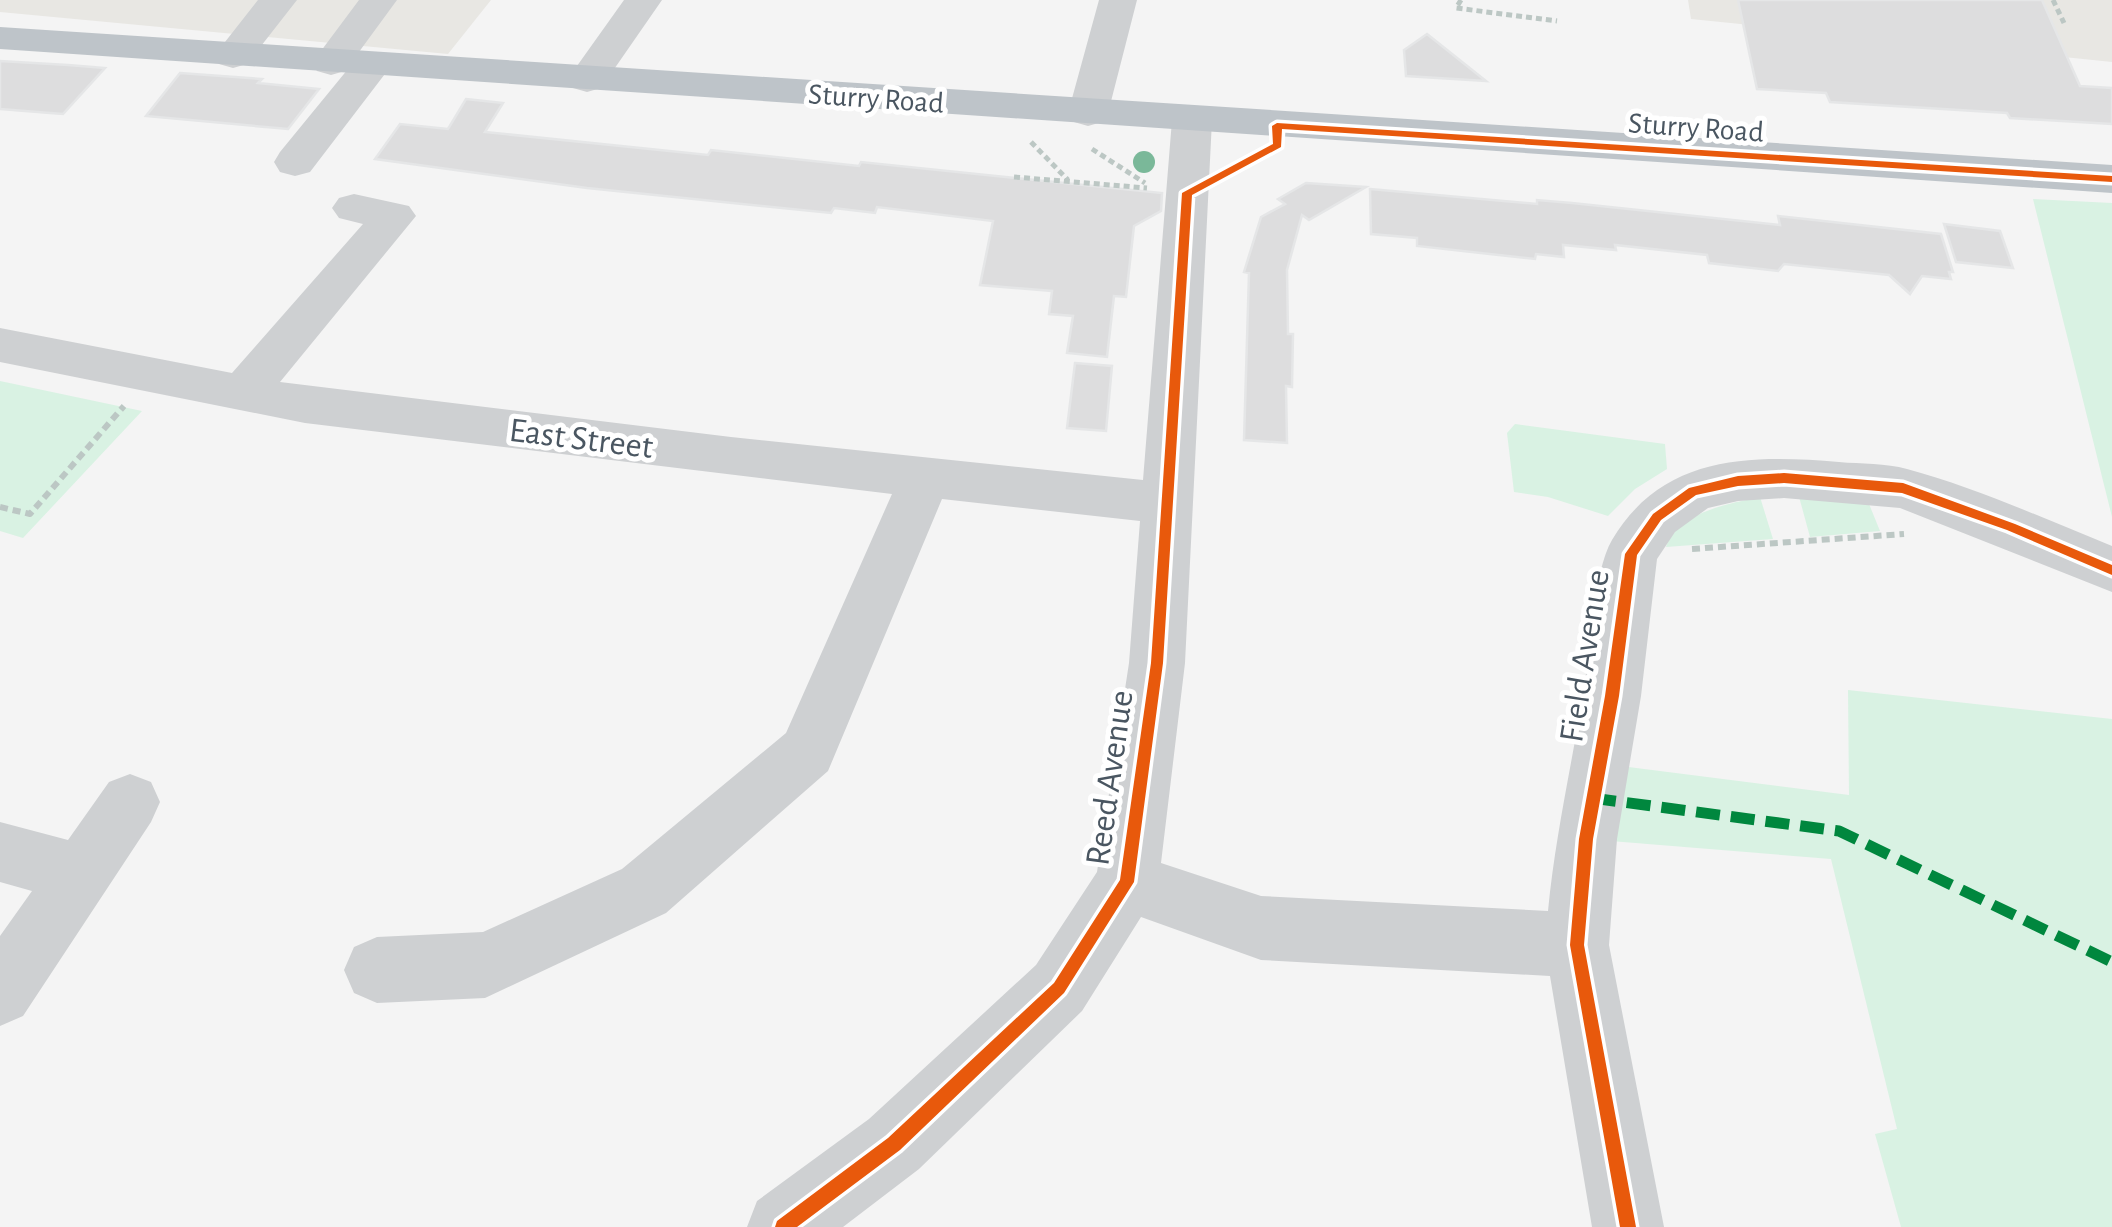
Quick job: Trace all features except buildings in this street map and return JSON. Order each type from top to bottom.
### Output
[{"type":"highway","name":"Sturry Road","points":[[0,38],[587,80],[1085,128],[1192,120],[2112,179]]},
{"type":"street","points":[[233,56],[278,0]]},
{"type":"street","points":[[331,62],[378,0]]},
{"type":"street","points":[[587,80],[643,0]]},
{"type":"street","points":[[1085,128],[1118,0]]},
{"type":"street","points":[[295,162],[372,66]]},
{"type":"street","name":"Reed Avenue","points":[[783,1227],[894,1144],[1060,988],[1127,882],[1157,663],[1192,120]]},
{"type":"street","points":[[242,393],[394,216],[354,208]]},
{"type":"street","name":"East Street","points":[[0,344],[305,405],[731,457],[1167,504]]},
{"type":"street","points":[[377,970],[485,965],[644,891],[808,752],[926,476]]},
{"type":"street","name":"Field Avenue","points":[[1628,1227],[1577,945],[1586,839],[1612,696],[1631,554],[1657,517],[1692,491],[1738,481],[1784,478],[1903,488],[2011,526],[2112,570]]},
{"type":"street","points":[[0,993],[130,802]]},
{"type":"street","points":[[0,852],[80,874]]},
{"type":"street","points":[[1127,882],[1261,928],[1577,945]]},
{"type":"path","points":[[1461,0],[1456,8],[1557,20]]},
{"type":"path","points":[[2053,0],[2064,23]]},
{"type":"path","points":[[1085,128],[1155,188]]},
{"type":"path","points":[[1030,142],[1068,181]]},
{"type":"path","points":[[1014,177],[1137,187]]},
{"type":"path","points":[[0,507],[30,514],[152,375]]},
{"type":"path","points":[[1631,554],[1916,534]]},
{"type":"shaded area","points":[[0,0],[491,0],[448,54],[0,12]]},
{"type":"shaded area","points":[[1688,0],[2112,0],[2112,62],[1691,19]]},
{"type":"green space","points":[[2033,199],[2112,203],[2112,517]]},
{"type":"green space","points":[[0,381],[142,411],[23,538],[0,531]]},
{"type":"green space","points":[[1515,424],[1665,444],[1667,469],[1635,489],[1608,516],[1548,497],[1514,492],[1507,433]]},
{"type":"green space","points":[[1798,493],[1867,499],[1880,531],[1810,537]]},
{"type":"green space","points":[[1760,497],[1773,539],[1666,547],[1681,525],[1693,518]]},
{"type":"green space","points":[[1848,690],[2112,719],[2112,1227],[1901,1227],[1875,1134],[1897,1129],[1831,859],[1586,839],[1597,763],[1849,795]]},
{"type":"marked path","points":[[1592,798],[1839,831],[2112,962]]},
{"type":"cycle path","points":[[783,1227],[894,1144],[1059,988],[1127,882],[1157,663],[1187,193],[1278,145],[1277,126],[2112,179]]},
{"type":"cycle path","points":[[1628,1227],[1577,945],[1586,839],[1612,696],[1631,554],[1657,517],[1693,491],[1738,481],[1784,478],[1903,488],[2011,527],[2112,570]]}]
